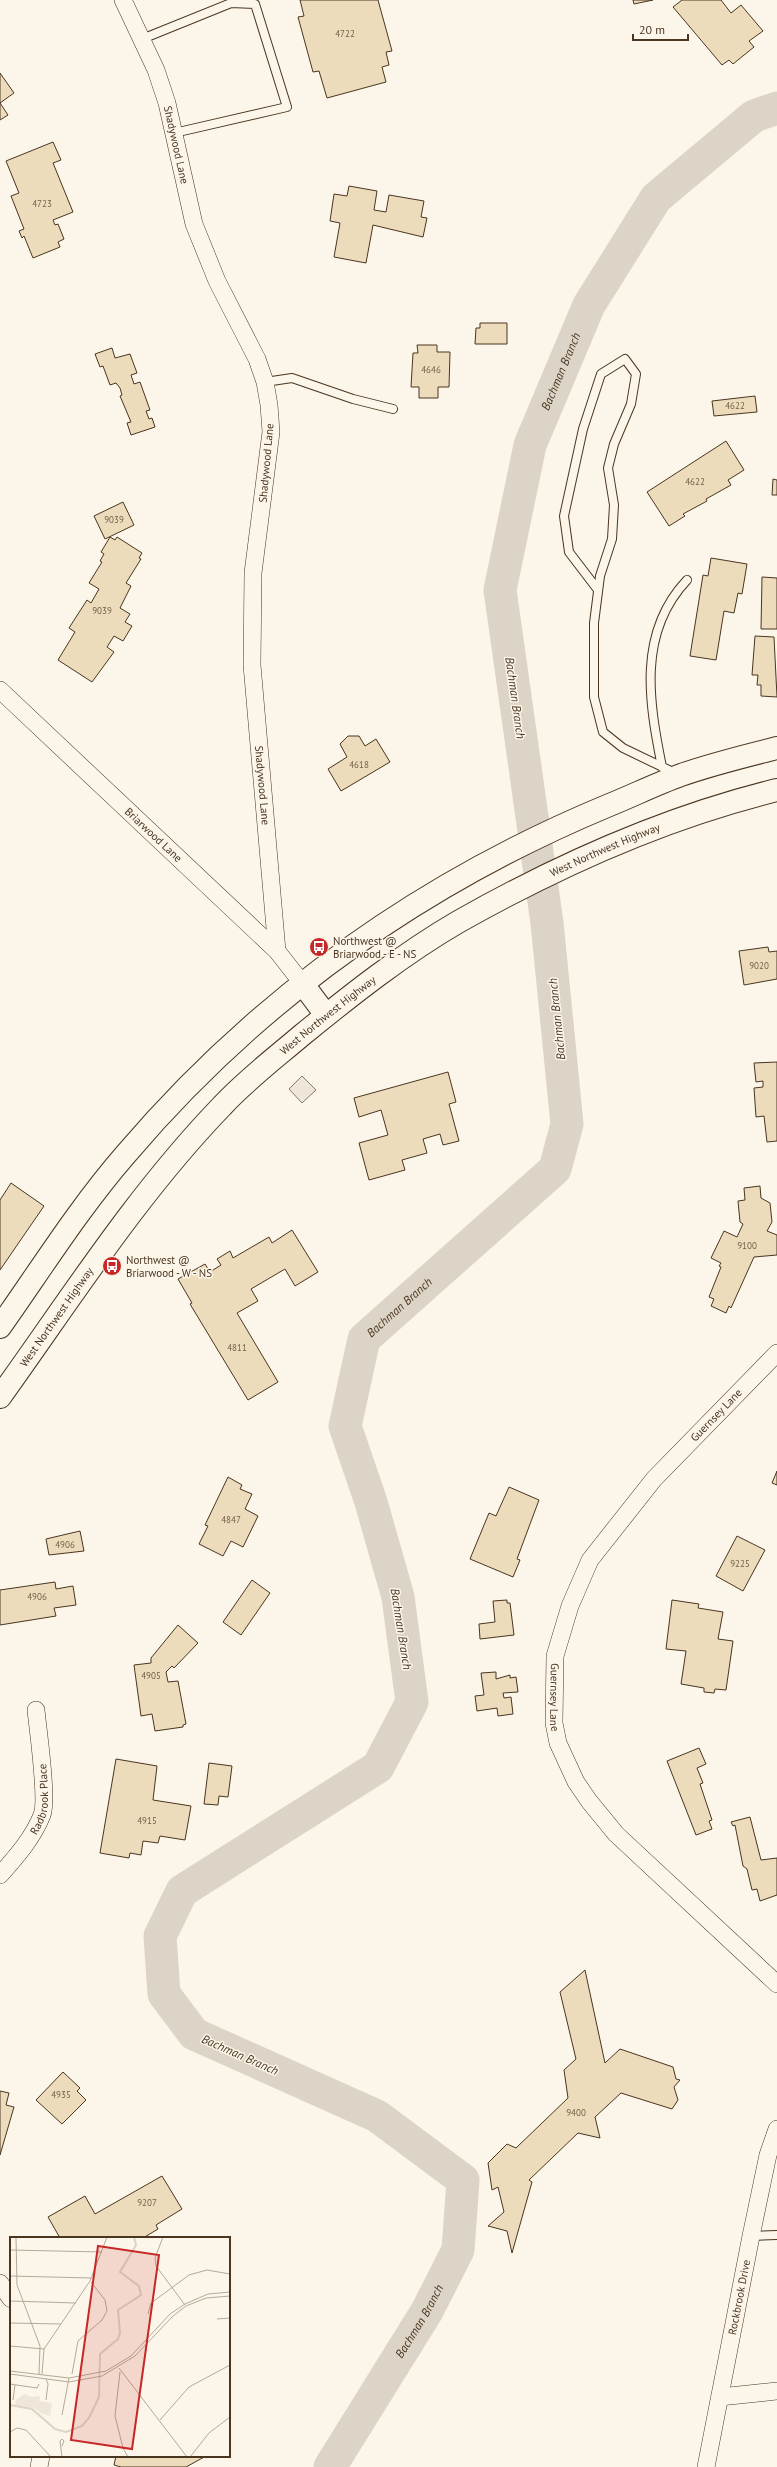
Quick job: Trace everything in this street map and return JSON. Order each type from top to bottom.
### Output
[{"type":"main road","points":[[4,1315],[126,1154],[219,1055],[302,983],[412,905],[497,857],[666,776],[777,748]]},
{"type":"main road","name":"West Northwest Highway","points":[[0,1397],[126,1219],[177,1156],[234,1094],[326,1015],[370,982],[458,922],[548,875],[630,839],[704,812],[777,790]]},
{"type":"main road","points":[[302,983],[326,1015]]},
{"type":"street","name":"Shadywood Lane","points":[[123,0],[142,39],[165,97],[194,224],[217,281],[257,359],[265,382],[271,432],[254,573],[252,666],[277,951]]},
{"type":"street","name":"Briarwood Lane","points":[[0,690],[277,951],[302,983]]},
{"type":"street","name":"Guernsey Lane","points":[[777,1353],[654,1479],[600,1545],[590,1560],[570,1606],[555,1656],[554,1716],[558,1743],[565,1762],[589,1801],[616,1834],[777,1984]]},
{"type":"street","name":"Radbrook Place","points":[[0,1875],[22,1851],[43,1813],[42,1774],[36,1710]]},
{"type":"street","name":"Rockbrook Drive","points":[[706,2467],[768,2155],[777,2129]]},
{"type":"street","points":[[0,2283],[10,2297]]},
{"type":"street","points":[[720,2397],[777,2392]]},
{"type":"street","points":[[39,2467],[41,2457]]},
{"type":"lane","points":[[142,39],[231,3],[255,4],[287,107],[174,134]]},
{"type":"lane","points":[[598,590],[569,552],[564,516],[583,429],[601,374],[625,358],[636,374],[631,404],[614,444],[608,468],[614,505],[612,539],[600,576],[594,623],[594,697],[603,732],[623,748],[666,776]]},
{"type":"lane","points":[[265,382],[292,378],[353,399],[393,409]]},
{"type":"lane","points":[[666,776],[656,734],[650,671],[652,644],[663,614],[677,592],[687,580]]},
{"type":"lane","points":[[751,2236],[777,2235]]},
{"type":"shaded area","points":[[302,1076],[316,1090],[302,1103],[289,1089]]},
{"type":"building","points":[[300,0],[378,0],[392,51],[386,52],[389,65],[382,67],[386,82],[327,98],[319,71],[313,72],[298,17],[304,16]]},
{"type":"building","points":[[633,0],[653,0],[634,4]]},
{"type":"building","points":[[682,0],[721,0],[731,13],[741,5],[763,31],[749,41],[754,47],[733,64],[729,60],[722,65],[673,7]]},
{"type":"building","points":[[0,73],[14,93],[0,103]]},
{"type":"building","points":[[0,103],[8,115],[0,120]]},
{"type":"building","points":[[53,142],[61,160],[53,163],[73,212],[53,220],[55,225],[58,224],[64,239],[58,242],[60,247],[33,258],[24,236],[22,238],[19,231],[24,229],[11,196],[19,193],[6,161]]},
{"type":"building","points":[[349,186],[377,191],[374,210],[386,212],[389,195],[424,201],[421,217],[427,218],[423,237],[373,225],[366,263],[334,257],[340,223],[330,221],[334,194],[347,196]]},
{"type":"building","points":[[480,323],[507,323],[507,344],[475,344],[476,328],[480,328]]},
{"type":"building","points":[[417,345],[437,345],[437,352],[450,352],[449,387],[438,387],[438,398],[419,398],[419,387],[411,387],[413,353],[418,353]]},
{"type":"building","points":[[112,348],[115,358],[130,354],[137,373],[131,375],[134,384],[140,382],[150,410],[146,411],[149,419],[152,418],[155,427],[131,435],[127,423],[131,422],[120,396],[122,395],[120,388],[116,383],[110,385],[103,366],[100,367],[95,354]]},
{"type":"building","points":[[755,396],[757,412],[714,416],[712,401]]},
{"type":"building","points":[[726,441],[744,470],[728,480],[731,485],[706,499],[707,501],[683,514],[685,516],[669,526],[647,492]]},
{"type":"building","points":[[773,479],[777,480],[777,495],[772,495]]},
{"type":"building","points":[[123,502],[134,525],[105,539],[94,516]]},
{"type":"building","points":[[110,537],[115,540],[117,537],[142,553],[139,558],[141,559],[126,583],[131,586],[120,608],[130,614],[125,622],[132,626],[123,641],[114,636],[107,647],[114,652],[92,682],[58,660],[75,632],[69,628],[87,600],[91,603],[99,589],[89,583],[102,562],[100,561],[104,554],[101,552]]},
{"type":"building","points":[[711,558],[747,564],[742,594],[738,593],[734,613],[724,611],[716,660],[690,656],[703,575],[708,576]]},
{"type":"building","points":[[762,577],[777,578],[777,629],[761,629]]},
{"type":"building","points":[[755,636],[774,637],[777,697],[761,696],[761,685],[757,685],[758,675],[752,675]]},
{"type":"building","points":[[348,736],[359,736],[365,746],[376,739],[390,762],[341,791],[328,769],[347,757],[340,744]]},
{"type":"building","points":[[768,947],[769,952],[777,951],[777,979],[744,985],[739,951]]},
{"type":"building","points":[[777,1062],[777,1141],[767,1142],[764,1116],[756,1117],[754,1088],[763,1087],[763,1081],[756,1082],[754,1063]]},
{"type":"building","points":[[448,1072],[456,1102],[449,1104],[459,1141],[443,1145],[440,1134],[423,1139],[427,1153],[402,1160],[405,1170],[369,1180],[359,1143],[388,1135],[381,1110],[359,1117],[354,1098]]},
{"type":"building","points":[[11,1183],[44,1206],[0,1270],[0,1200]]},
{"type":"building","points":[[760,1186],[761,1198],[770,1203],[772,1222],[767,1231],[777,1235],[777,1255],[754,1257],[731,1308],[729,1306],[726,1313],[711,1306],[714,1299],[709,1297],[721,1267],[719,1266],[721,1263],[711,1258],[724,1231],[737,1237],[743,1224],[740,1222],[738,1201],[745,1200],[744,1188]]},
{"type":"building","points":[[292,1230],[318,1272],[295,1286],[285,1269],[251,1289],[258,1301],[237,1313],[278,1382],[248,1400],[190,1304],[192,1303],[178,1279],[205,1264],[210,1272],[221,1265],[217,1259],[230,1251],[233,1258],[269,1237],[272,1243]]},
{"type":"building","points":[[777,1471],[777,1485],[772,1483]]},
{"type":"building","points":[[228,1477],[242,1485],[240,1489],[252,1494],[245,1509],[258,1516],[243,1547],[231,1541],[223,1556],[199,1544],[208,1526],[205,1525]]},
{"type":"building","points":[[509,1487],[539,1500],[517,1559],[520,1560],[513,1577],[470,1559],[489,1513],[496,1516]]},
{"type":"building","points":[[80,1531],[84,1551],[49,1555],[46,1539]]},
{"type":"building","points":[[737,1536],[765,1550],[743,1591],[716,1576]]},
{"type":"building","points":[[252,1580],[270,1593],[241,1635],[223,1622]]},
{"type":"building","points":[[55,1582],[56,1589],[73,1586],[76,1605],[54,1608],[56,1616],[0,1625],[0,1590]]},
{"type":"building","points":[[507,1600],[507,1603],[510,1603],[514,1635],[480,1639],[479,1624],[495,1622],[493,1601]]},
{"type":"building","points":[[672,1600],[699,1604],[698,1608],[723,1612],[718,1639],[733,1641],[726,1690],[715,1689],[714,1693],[704,1692],[704,1688],[681,1684],[686,1651],[666,1649]]},
{"type":"building","points":[[178,1625],[198,1643],[174,1668],[172,1666],[166,1672],[168,1682],[178,1681],[186,1724],[183,1725],[183,1727],[155,1731],[152,1714],[141,1716],[134,1665],[151,1663],[151,1658]]},
{"type":"building","points":[[496,1672],[496,1679],[510,1675],[510,1678],[516,1677],[518,1692],[503,1693],[504,1698],[511,1697],[513,1714],[498,1716],[497,1708],[477,1711],[475,1696],[484,1695],[481,1673]]},
{"type":"building","points":[[699,1748],[706,1764],[697,1768],[703,1783],[700,1784],[712,1820],[709,1821],[712,1829],[696,1835],[667,1761]]},
{"type":"building","points":[[116,1759],[157,1766],[153,1800],[191,1806],[185,1840],[160,1836],[158,1843],[143,1841],[141,1855],[130,1853],[129,1858],[100,1853]]},
{"type":"building","points":[[209,1763],[232,1766],[228,1797],[219,1796],[218,1805],[204,1804]]},
{"type":"building","points":[[750,1817],[761,1860],[777,1858],[777,1895],[760,1901],[757,1889],[752,1890],[747,1869],[743,1866],[735,1825],[733,1826],[731,1822]]},
{"type":"building","points":[[585,1970],[605,2063],[620,2049],[673,2067],[676,2079],[680,2080],[674,2087],[678,2100],[672,2109],[621,2093],[595,2117],[600,2138],[578,2133],[529,2180],[532,2182],[512,2253],[507,2231],[488,2226],[504,2212],[498,2187],[492,2190],[488,2163],[507,2144],[516,2148],[568,2098],[564,2070],[576,2059],[560,1992]]},
{"type":"building","points":[[63,2072],[80,2088],[77,2091],[86,2100],[62,2124],[36,2100]]},
{"type":"building","points":[[0,2091],[9,2093],[6,2105],[14,2107],[0,2155]]},
{"type":"building","points":[[162,2176],[182,2209],[156,2225],[158,2229],[145,2237],[59,2237],[48,2217],[85,2196],[95,2214]]},
{"type":"building","points":[[116,2457],[204,2457],[186,2467],[121,2467],[114,2465]]},
{"type":"waterway","name":"Bachman Branch","points":[[330,2467],[427,2311],[458,2250],[463,2180],[377,2116],[194,2034],[164,1994],[160,1936],[182,1891],[378,1767],[412,1702],[398,1597],[371,1502],[345,1426],[364,1339],[555,1169],[567,1124],[547,923],[500,590],[530,445],[589,305],[656,198],[754,116],[777,108]]},
{"type":"place","name":"Northwest @ Briarwood - E - NS","points":[[319,947]]},
{"type":"place","name":"Northwest @ Briarwood - W - NS","points":[[112,1266]]}]
